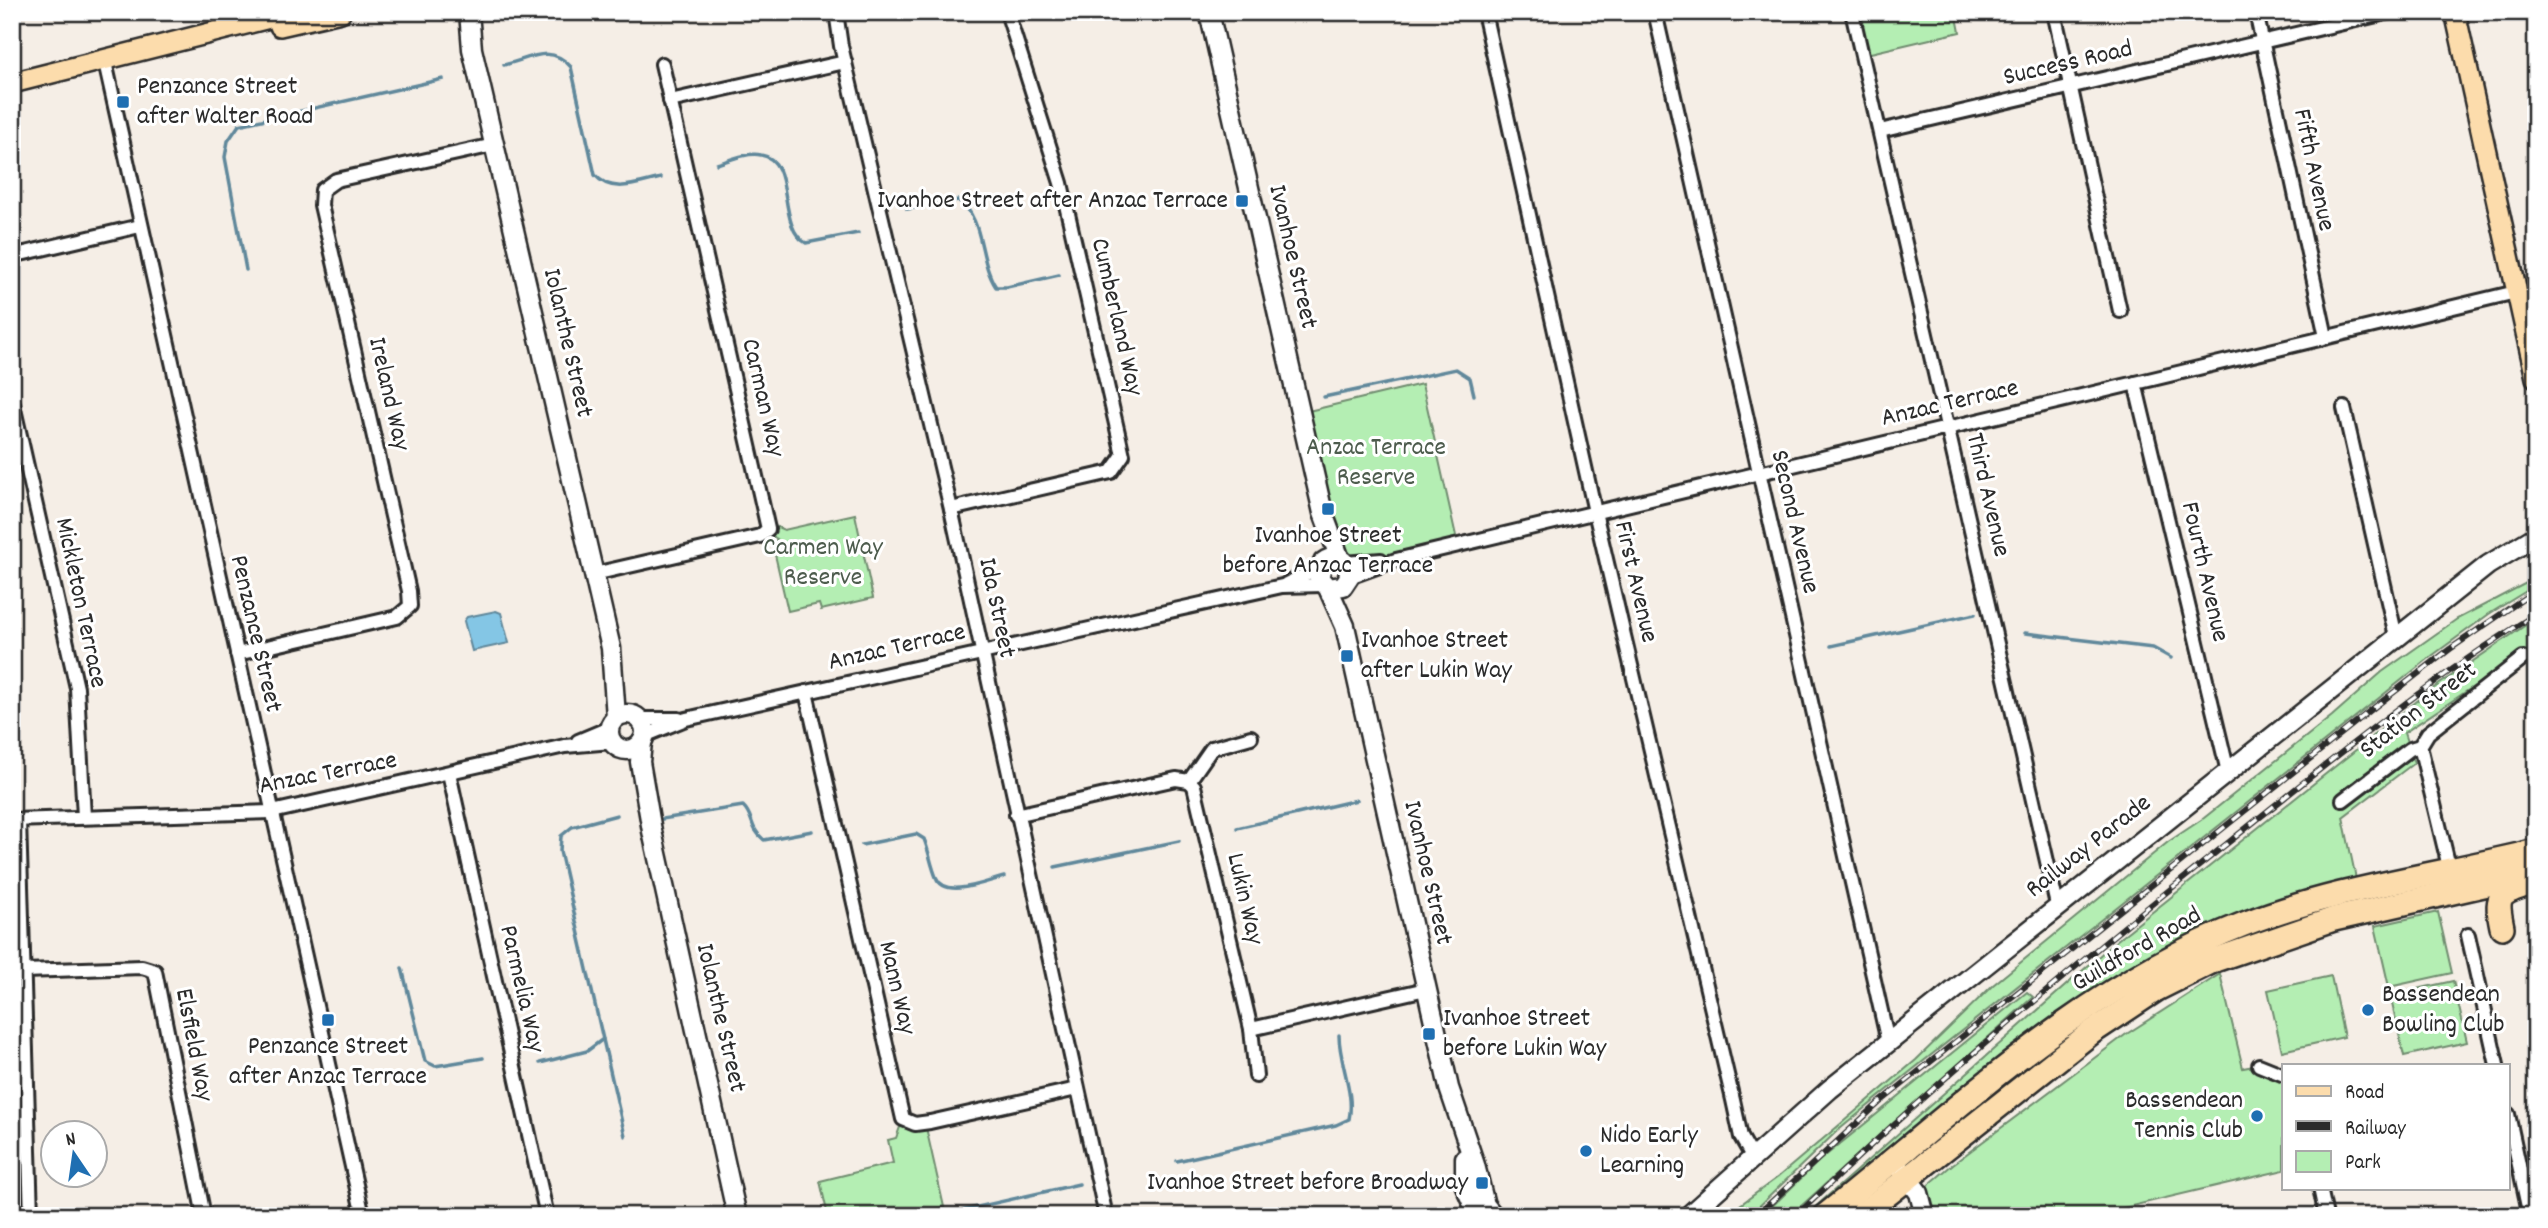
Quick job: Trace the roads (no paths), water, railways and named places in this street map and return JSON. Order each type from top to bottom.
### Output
[{"type":"highway","name":"Guildford Road","points":[[1825,1216],[1900,1169],[2092,1032],[2158,989],[2215,960],[2282,935],[2453,882],[2536,851]]},
{"type":"highway","name":"Guildford Road","points":[[2453,882],[2536,873]]},
{"type":"highway","points":[[2502,927],[2498,904],[2500,898],[2505,892],[2536,882]]},
{"type":"highway","name":"Guildford Road","points":[[1860,1216],[1900,1169]]},
{"type":"main road","points":[[12,83],[105,62],[293,12]]},
{"type":"main road","points":[[186,41],[217,41],[341,12]]},
{"type":"main road","points":[[2455,12],[2536,379]]},
{"type":"street","name":"Iolanthe Street","points":[[456,12],[472,49]]},
{"type":"street","name":"Iolanthe Street","points":[[470,12],[472,49],[611,648],[624,679],[627,731],[641,769],[652,831],[737,1216]]},
{"type":"street","name":"Ida Street","points":[[836,12],[845,62],[983,651],[1016,815],[1106,1216]]},
{"type":"street","name":"Cumberland Way","points":[[951,509],[1111,471],[1123,455],[1062,183],[1007,12]]},
{"type":"street","name":"Ivanhoe Street","points":[[1209,12],[1323,513],[1345,626],[1426,989],[1483,1215]]},
{"type":"street","name":"First Avenue","points":[[1484,12],[1595,512],[1738,1125],[1753,1158]]},
{"type":"street","name":"Second Avenue","points":[[1655,12],[1888,1042]]},
{"type":"street","name":"Third Avenue","points":[[1853,12],[2057,905]]},
{"type":"street","points":[[2054,12],[2120,311]]},
{"type":"street","name":"Fifth Avenue","points":[[2256,12],[2326,337]]},
{"type":"street","name":"Success Road","points":[[1880,131],[2390,12]]},
{"type":"street","name":"Penzance Street","points":[[105,62],[363,1216]]},
{"type":"street","points":[[670,101],[845,62]]},
{"type":"street","name":"Carman Way","points":[[594,574],[760,536],[768,528],[662,64]]},
{"type":"street","name":"Ireland Way","points":[[237,654],[397,617],[410,606],[409,591],[321,205],[322,190],[336,180],[494,145]]},
{"type":"street","points":[[12,257],[140,226]]},
{"type":"street","name":"Anzac Terrace","points":[[15,820],[272,812],[1282,586],[2516,292]]},
{"type":"street","name":"Fourth Avenue","points":[[2135,383],[2228,772]]},
{"type":"street","name":"Mickleton Terrace","points":[[12,400],[76,688],[84,817]]},
{"type":"street","points":[[2344,408],[2396,637]]},
{"type":"street","name":"Railway Parade","points":[[1688,1216],[1830,1088],[2057,905],[2488,565],[2536,536]]},
{"type":"street","name":"Station Street","points":[[2343,800],[2410,749],[2420,746],[2428,733],[2523,658]]},
{"type":"street","name":"Mann Way","points":[[806,692],[903,1119],[915,1124],[930,1122],[1077,1089]]},
{"type":"street","points":[[1016,815],[1176,779],[1189,781],[1212,748],[1251,737]]},
{"type":"street","points":[[2420,746],[2453,882]]},
{"type":"street","name":"Parmelia Way","points":[[449,773],[547,1216]]},
{"type":"street","name":"Lukin Way","points":[[1189,781],[1196,792],[1251,1029],[1256,1076]]},
{"type":"street","points":[[15,820],[31,1216]]},
{"type":"street","points":[[2468,935],[2497,1064]]},
{"type":"street","name":"Elsfield Way","points":[[23,971],[142,967],[155,971],[204,1216]]},
{"type":"street","points":[[1251,1029],[1426,989]]},
{"type":"street","points":[[2259,1065],[2282,1075]]},
{"type":"street","points":[[2510,1123],[2530,1216]]},
{"type":"street","points":[[1900,1169],[1919,1192],[1925,1216]]},
{"type":"street","points":[[2320,1190],[2326,1216]]},
{"type":"water","points":[[496,611],[501,613],[509,643],[472,651],[464,621],[467,617]]},
{"type":"waterway","points":[[504,65],[548,54],[563,60],[571,67],[595,175],[609,185],[617,186],[661,178]]},
{"type":"waterway","points":[[246,270],[225,157],[228,141],[239,125],[443,79]]},
{"type":"waterway","points":[[717,164],[750,155],[761,155],[772,160],[783,181],[791,223],[797,235],[806,243],[858,233]]},
{"type":"waterway","points":[[907,209],[958,200],[973,217],[986,265],[996,287],[1059,275]]},
{"type":"waterway","points":[[1324,397],[1456,369],[1470,378],[1474,395]]},
{"type":"waterway","points":[[1831,646],[1975,614]]},
{"type":"waterway","points":[[2025,633],[2153,648],[2171,658]]},
{"type":"waterway","points":[[1237,828],[1357,800]]},
{"type":"waterway","points":[[662,819],[743,806],[759,836],[764,840],[812,831]]},
{"type":"waterway","points":[[617,815],[572,827],[561,836],[560,851],[625,1136]]},
{"type":"waterway","points":[[862,845],[916,834],[924,839],[934,872],[941,884],[948,887],[967,887],[1004,877]]},
{"type":"waterway","points":[[1055,867],[1179,841]]},
{"type":"waterway","points":[[402,968],[425,1061],[435,1066],[483,1058]]},
{"type":"waterway","points":[[1177,1161],[1336,1125],[1349,1119],[1350,1098],[1339,1035]]},
{"type":"waterway","points":[[540,1063],[587,1051],[603,1039]]},
{"type":"waterway","points":[[938,1216],[1079,1184]]},
{"type":"railway","points":[[1756,1216],[1879,1103],[2376,706],[2450,649],[2536,590]]},
{"type":"railway","points":[[1796,1216],[1900,1118],[2173,887],[2379,723],[2536,614]]},
{"type":"place","name":"Penzance Street after Walter Road","points":[[123,102]]},
{"type":"place","name":"Ivanhoe Street after Anzac Terrace","points":[[1242,201]]},
{"type":"place","name":"Ivanhoe Street before Anzac Terrace","points":[[1328,509]]},
{"type":"place","name":"Ivanhoe Street after Lukin Way","points":[[1347,656]]},
{"type":"place","name":"Bassendean Bowling Club","points":[[2368,1010]]},
{"type":"place","name":"Penzance Street after Anzac Terrace","points":[[328,1020]]},
{"type":"place","name":"Ivanhoe Street before Lukin Way","points":[[1429,1034]]},
{"type":"place","name":"Bassendean Tennis Club","points":[[2257,1116]]},
{"type":"place","name":"Nido Early Learning","points":[[1586,1151]]},
{"type":"place","name":"Ivanhoe Street before Broadway","points":[[1482,1183]]},
{"type":"park label","name":"Anzac Terrace Reserve","points":[[1376,463]]},
{"type":"park label","name":"Carmen Way Reserve","points":[[823,563]]}]
